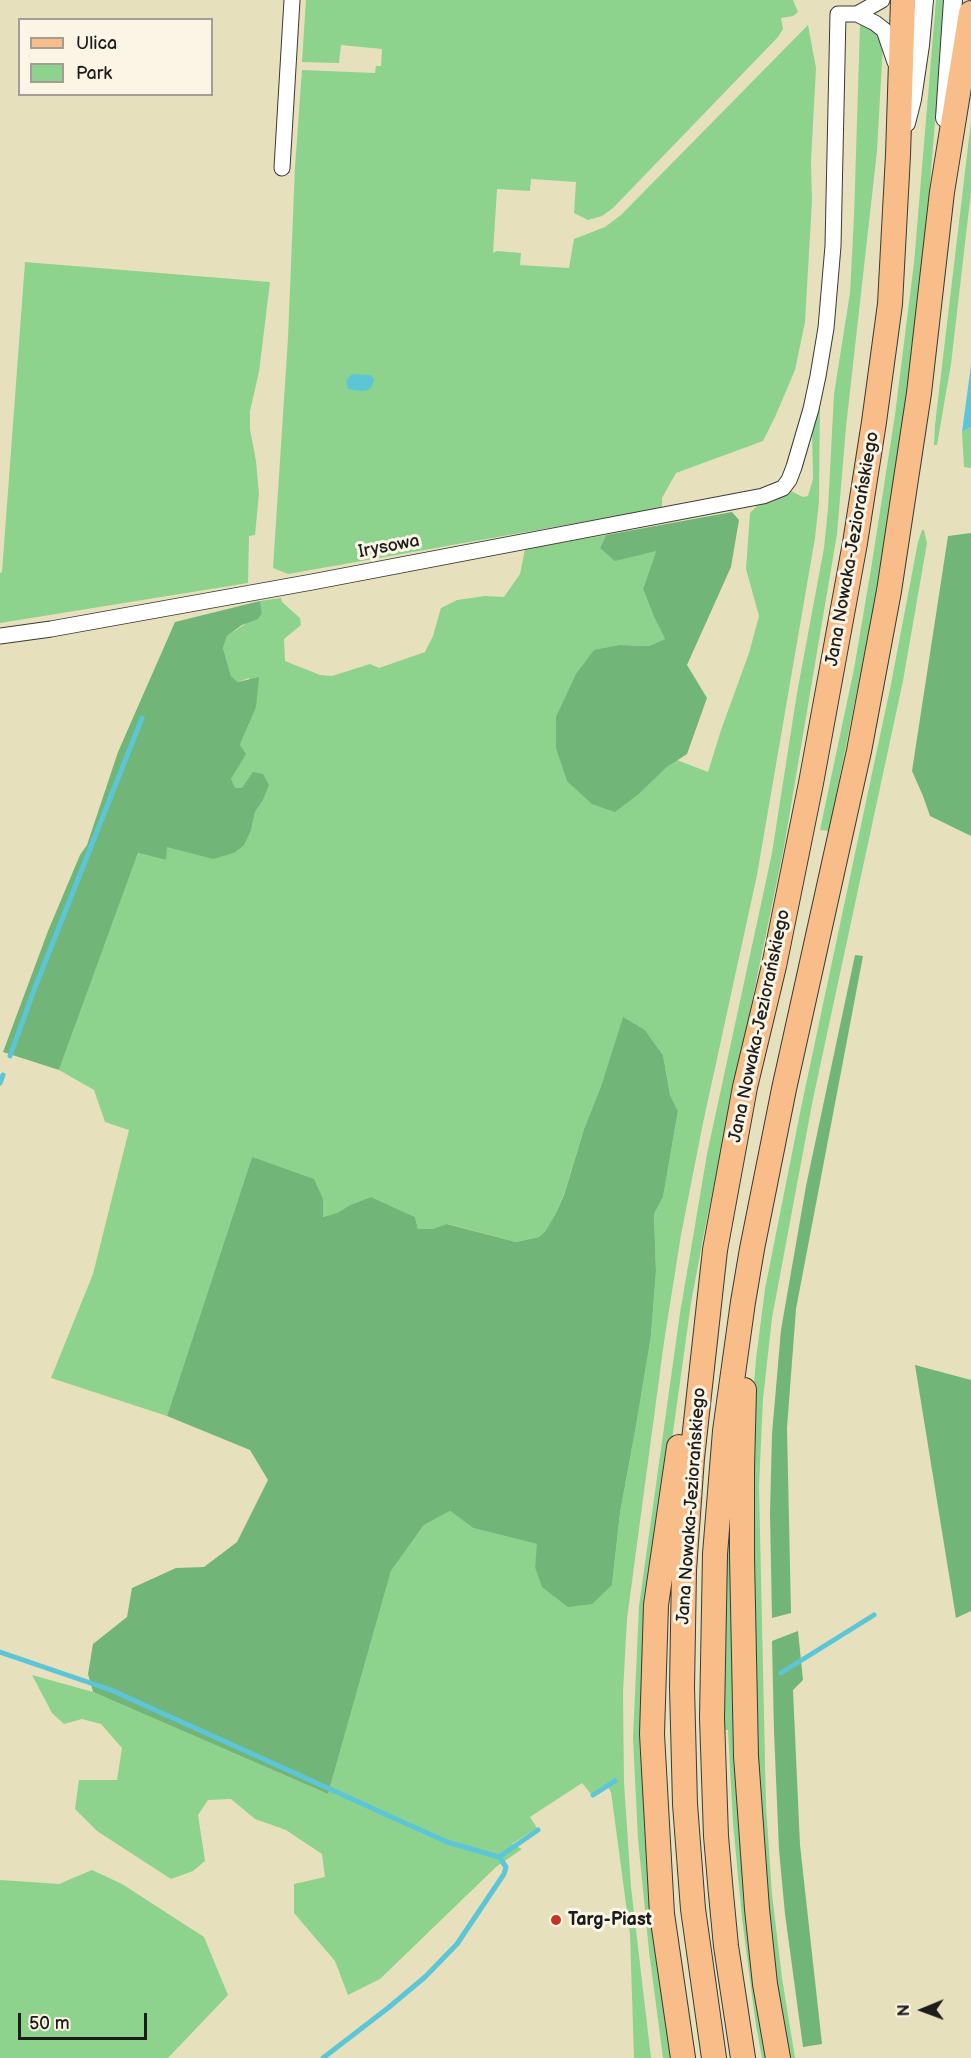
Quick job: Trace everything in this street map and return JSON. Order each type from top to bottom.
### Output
[{"type":"main road","points":[[898,153],[903,0]]},
{"type":"main road","points":[[942,192],[971,13]]},
{"type":"main road","name":"Jana Nowaka-Jeziorańskiego","points":[[714,2058],[693,1909],[685,1804],[682,1687],[685,1558],[692,1458],[711,1274],[745,1088],[774,966],[812,783],[855,543],[890,304],[898,153]]},
{"type":"main road","name":"Jana Nowaka-Jeziorańskiego","points":[[743,2058],[726,1946],[716,1836],[712,1685],[715,1554],[724,1442],[743,1302],[784,1089],[859,751],[889,591],[919,393],[942,192]]},
{"type":"main road","points":[[683,2058],[662,1914],[652,1734],[654,1656],[656,1605],[666,1529],[690,1369],[711,1274]]},
{"type":"main road","points":[[743,1302],[746,1356],[742,1545],[746,1756],[758,1920],[765,1984],[778,2058]]},
{"type":"street","points":[[282,168],[292,0]]},
{"type":"street","points":[[857,14],[882,0]]},
{"type":"street","name":"Jana Nowaka-Jeziorańskiego","points":[[898,153],[912,99],[924,0]]},
{"type":"street","name":"Jana Nowaka-Jeziorańskiego","points":[[942,192],[946,82],[953,0]]},
{"type":"street","name":"Irysowa","points":[[0,636],[323,580],[763,496],[783,488],[794,467],[811,409],[826,328],[833,246],[838,14],[857,14]]},
{"type":"street","points":[[857,14],[884,30],[900,77]]},
{"type":"green space","points":[[306,0],[793,0],[798,12],[793,16],[781,18],[783,29],[778,37],[613,208],[602,216],[588,220],[574,213],[576,182],[531,179],[530,191],[497,189],[493,253],[497,251],[521,253],[520,265],[569,268],[574,239],[605,227],[621,215],[808,25],[816,68],[805,322],[795,370],[763,441],[676,473],[662,498],[662,508],[288,574],[273,568],[302,70],[375,73],[376,66],[381,66],[382,49],[341,45],[339,63],[302,62]]},
{"type":"green space","points":[[936,0],[945,0],[923,269],[904,420],[880,575],[829,831],[820,830],[854,669],[895,415],[914,263]]},
{"type":"green space","points":[[860,25],[868,25],[879,32],[883,44],[877,151],[846,427],[837,534],[784,847],[691,1303],[653,1576],[674,2058],[663,2058],[638,1839],[633,1738],[639,1606],[680,1313],[707,1154],[772,853],[797,693],[824,548],[834,394],[850,293]]},
{"type":"green space","points":[[971,121],[971,192],[951,364],[937,445],[934,445],[935,425]]},
{"type":"green space","points":[[25,262],[270,282],[259,372],[250,411],[250,429],[259,494],[255,535],[249,536],[248,583],[0,623],[0,573],[2,572]]},
{"type":"green space","points":[[820,395],[819,502],[815,538],[757,875],[681,1235],[664,1342],[627,1619],[623,1692],[624,1783],[631,1887],[651,2058],[634,2058],[630,1934],[611,1792],[606,1784],[591,1794],[582,1783],[530,1817],[537,1828],[512,1844],[522,1849],[496,1867],[380,1979],[348,1995],[335,1961],[294,1913],[294,1884],[325,1877],[322,1854],[286,1830],[255,1819],[231,1799],[208,1800],[198,1815],[205,1861],[193,1871],[171,1879],[97,1831],[75,1809],[79,1780],[117,1780],[122,1748],[101,1724],[82,1719],[64,1724],[52,1713],[32,1675],[93,1692],[328,1794],[391,1571],[424,1525],[450,1511],[473,1528],[538,1544],[535,1567],[612,1585],[620,1513],[651,1336],[656,1271],[654,1214],[663,1197],[678,1111],[670,1095],[663,1055],[645,1030],[623,1018],[564,1194],[556,1213],[539,1237],[516,1242],[448,1224],[432,1229],[418,1229],[415,1217],[371,1197],[323,1217],[252,1157],[167,1416],[51,1378],[93,1274],[129,1130],[105,1122],[94,1090],[59,1070],[138,853],[166,860],[166,846],[251,830],[255,812],[262,802],[242,788],[234,788],[231,779],[245,754],[240,745],[249,724],[249,678],[238,682],[231,676],[223,648],[227,636],[262,613],[260,601],[281,598],[282,602],[300,618],[301,625],[284,639],[285,661],[320,675],[332,676],[370,664],[379,668],[425,652],[433,636],[441,608],[457,600],[485,596],[504,597],[520,574],[525,549],[606,535],[600,548],[656,551],[643,589],[665,639],[649,646],[620,645],[640,793],[677,760],[708,772],[749,653],[759,616],[746,569],[750,513],[758,505],[774,501],[791,491],[803,497],[808,496],[813,479],[812,429]]},
{"type":"green space","points":[[971,427],[971,468],[964,467],[962,432]]},
{"type":"green space","points":[[732,512],[739,520],[731,567],[687,665],[707,698],[687,754],[667,767],[640,793],[615,812],[592,804],[567,781],[556,748],[556,717],[576,674],[594,650],[620,645],[649,646],[665,639],[643,589],[656,551],[615,561],[600,548],[606,535]]},
{"type":"green space","points":[[922,530],[924,530],[927,543],[903,681],[813,1099],[772,1318],[763,1399],[759,1486],[766,1806],[772,1894],[795,2058],[783,2058],[761,1883],[749,1441],[756,1359],[765,1289],[801,1108]]},
{"type":"green space","points":[[971,533],[971,836],[930,816],[912,771],[948,536]]},
{"type":"green space","points":[[260,601],[262,613],[258,619],[242,625],[227,636],[223,648],[231,676],[238,682],[259,677],[256,707],[240,745],[246,754],[231,779],[235,788],[242,788],[253,772],[263,774],[269,785],[255,812],[251,830],[244,845],[234,853],[213,859],[167,847],[166,860],[138,853],[59,1070],[3,1052],[48,931],[80,855],[87,845],[118,752],[175,622]]},
{"type":"green space","points":[[855,955],[863,956],[796,1309],[787,1428],[791,1613],[772,1618],[770,1513],[772,1434],[781,1330],[806,1186]]},
{"type":"green space","points":[[623,1017],[645,1030],[663,1055],[670,1095],[678,1111],[663,1197],[654,1214],[656,1271],[651,1336],[620,1513],[612,1585],[592,1604],[568,1607],[542,1587],[535,1567],[537,1544],[473,1528],[450,1511],[424,1525],[391,1571],[328,1794],[93,1692],[88,1674],[93,1644],[127,1617],[132,1588],[176,1568],[204,1567],[237,1542],[268,1480],[250,1450],[167,1416],[252,1157],[314,1179],[323,1199],[323,1217],[371,1197],[415,1217],[418,1229],[432,1229],[447,1224],[516,1242],[539,1237],[546,1230],[564,1195]]},
{"type":"green space","points":[[915,1365],[971,1380],[971,1611],[956,1618]]},
{"type":"green space","points":[[729,1535],[734,1762],[738,1823],[746,1921],[766,2058],[762,2058],[756,2026],[733,1823],[728,1730],[723,1730],[726,1555]]},
{"type":"green space","points":[[798,1631],[803,1680],[793,1690],[800,1845],[822,2044],[803,2047],[779,1850],[772,1641]]},
{"type":"green space","points":[[92,1870],[122,1884],[204,1937],[228,1995],[168,2058],[0,2058],[0,1880],[59,1884]]},
{"type":"water","points":[[971,365],[971,427],[962,432]]},
{"type":"water","points":[[352,374],[371,375],[374,380],[372,386],[362,391],[348,389],[346,380]]},
{"type":"waterway","points":[[10,1056],[142,718]]},
{"type":"waterway","points":[[0,1083],[3,1075]]},
{"type":"waterway","points":[[781,1673],[874,1615]]},
{"type":"waterway","points":[[0,1652],[111,1690],[447,1842],[499,1857],[538,1830]]},
{"type":"waterway","points":[[593,1795],[615,1781]]},
{"type":"waterway","points":[[323,2058],[425,1977],[457,1944],[504,1874],[506,1867],[499,1857]]},
{"type":"place","name":"Targ-Piast","points":[[556,1920]]}]
